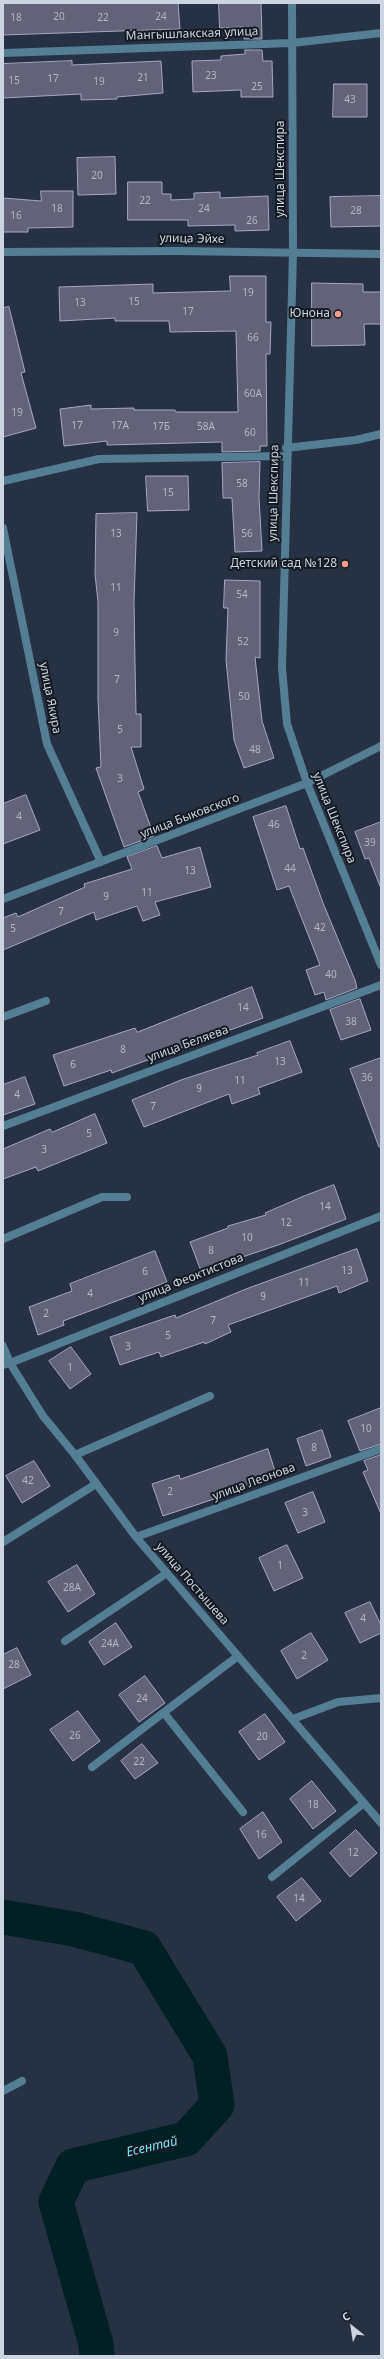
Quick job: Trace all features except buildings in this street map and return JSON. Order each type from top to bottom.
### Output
[{"type":"street","name":"улица Шекспира","points":[[292,3],[293,253],[286,452],[282,668],[287,724],[307,783],[381,965]]},
{"type":"street","name":"Мангышлакская улица","points":[[3,53],[292,43],[381,33]]},
{"type":"street","name":"улица Эйхе","points":[[3,252],[178,251],[381,254]]},
{"type":"street","points":[[3,481],[99,459],[286,452],[356,440],[381,434]]},
{"type":"street","name":"улица Якира","points":[[3,528],[47,744],[101,862]]},
{"type":"street","name":"улица Быковского","points":[[3,899],[307,783],[381,746]]},
{"type":"street","name":"улица Беляева","points":[[3,1126],[381,985]]},
{"type":"street","points":[[3,1017],[46,1001]]},
{"type":"street","points":[[3,1239],[102,1197],[127,1197]]},
{"type":"street","name":"улица Феоктистова","points":[[6,1364],[381,1216]]},
{"type":"street","name":"улица Постышева","points":[[3,1346],[6,1364],[43,1416],[75,1455],[136,1537],[381,1823]]},
{"type":"street","points":[[75,1455],[210,1396]]},
{"type":"street","name":"улица Леонова","points":[[136,1537],[381,1449]]},
{"type":"street","points":[[3,1542],[96,1484]]},
{"type":"street","points":[[65,1641],[167,1573]]},
{"type":"street","points":[[92,1767],[238,1656]]},
{"type":"street","points":[[293,1719],[338,1702],[381,1698]]},
{"type":"street","points":[[164,1713],[243,1812]]},
{"type":"street","points":[[272,1876],[364,1803]]},
{"type":"street","points":[[3,2091],[22,2082]]},
{"type":"waterway","name":"Есентай","points":[[3,1917],[74,1929],[144,1948],[210,2056],[217,2105],[186,2139],[73,2166],[56,2202],[96,2344],[97,2356]]},
{"type":"place","name":"Юнона","points":[[338,314]]},
{"type":"place","name":"Детский сад №128","points":[[345,564]]}]
